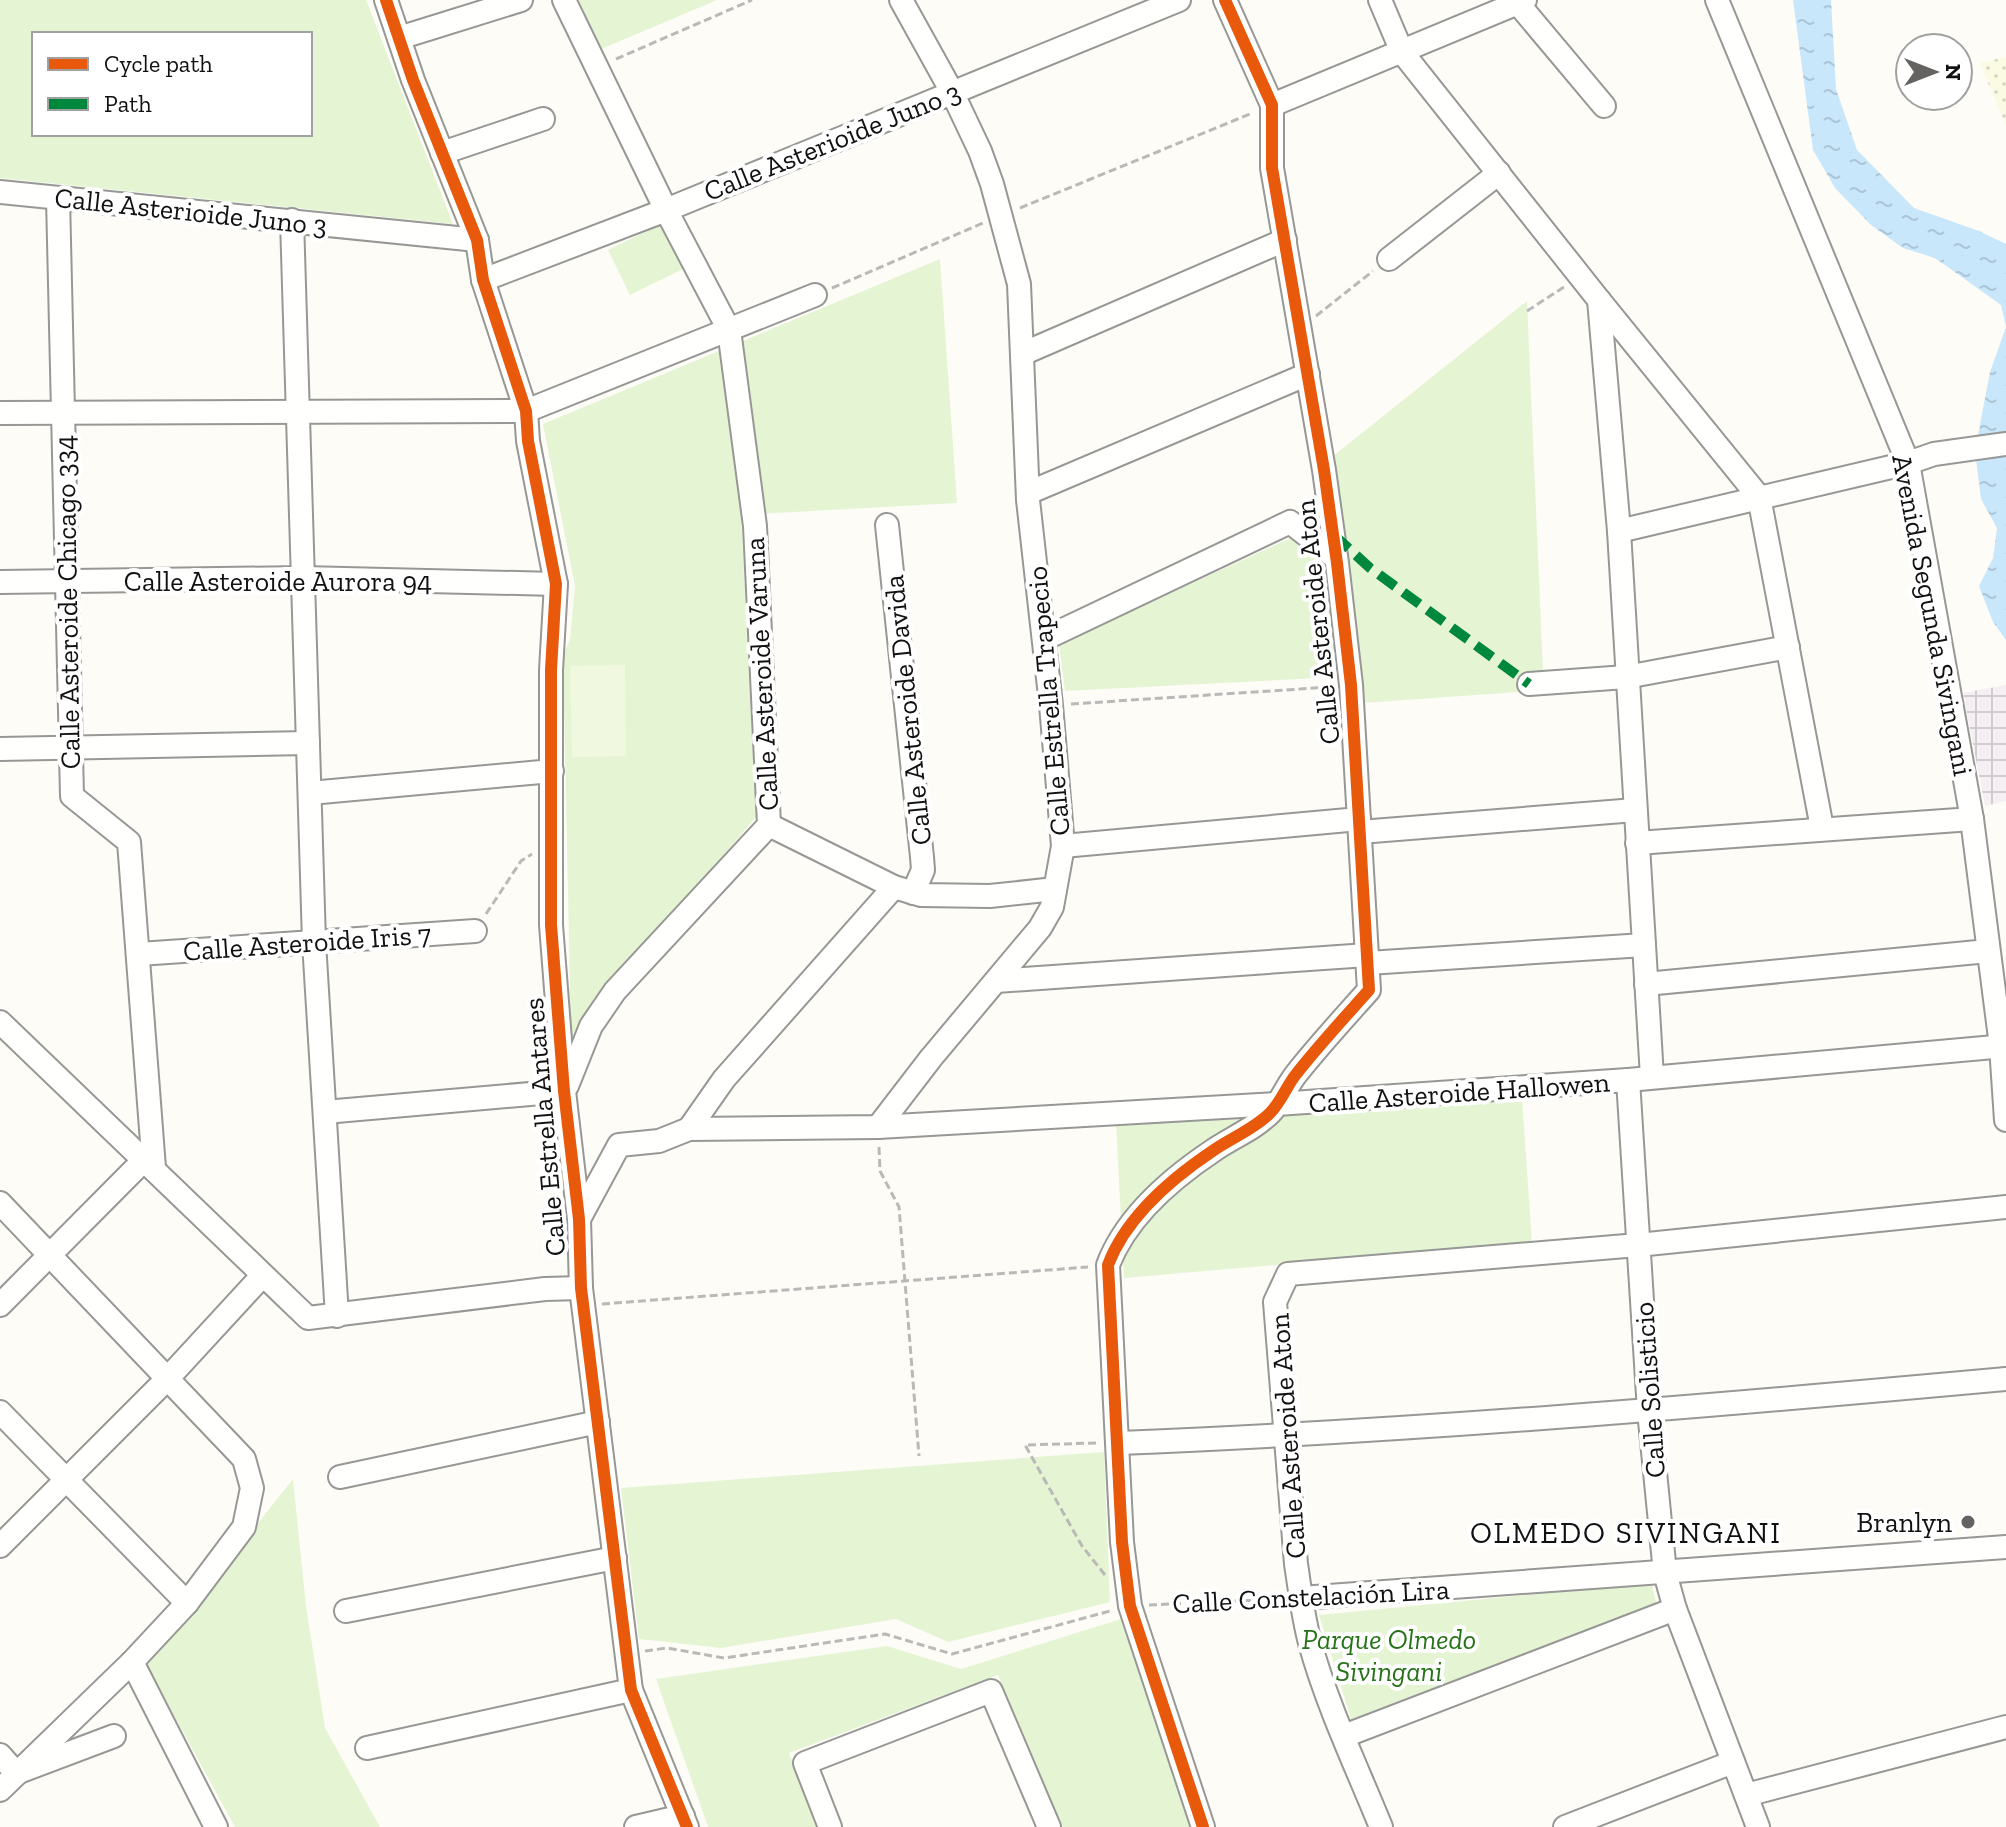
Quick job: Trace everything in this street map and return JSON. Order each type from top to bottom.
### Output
[{"type":"street","name":"Calle Estrella Antares","points":[[386,0],[477,240],[483,280],[526,411],[528,441],[556,584],[551,670],[551,925],[564,1091],[579,1219],[582,1297],[631,1690],[685,1821]]},
{"type":"street","points":[[399,38],[521,0]]},
{"type":"street","points":[[564,0],[666,210],[729,330]]},
{"type":"street","name":"Calle Estrella Trapecio","points":[[878,1127],[931,1058],[1040,928],[1052,907],[1063,846],[1028,493],[1019,284],[980,151],[952,92],[901,0]]},
{"type":"street","name":"Calle Asterioide Juno 3","points":[[483,280],[666,210],[1179,0]]},
{"type":"street","points":[[1225,0],[1272,105],[1519,1],[1604,106]]},
{"type":"street","points":[[1380,0],[1402,52],[1759,497],[1822,828]]},
{"type":"street","name":"Avenida Segunda Sivingani","points":[[1717,0],[1908,463],[1972,819],[2003,1046],[2006,1120]]},
{"type":"street","name":"Calle Asteroide Aton","points":[[1108,1265],[1127,1227],[1169,1185],[1213,1150],[1257,1125],[1277,1104],[1294,1075],[1369,990],[1351,685],[1336,558],[1301,328],[1272,168],[1272,105]]},
{"type":"street","points":[[442,153],[543,119]]},
{"type":"street","points":[[1389,259],[1499,173]]},
{"type":"street","name":"Calle Asterioide Juno 3","points":[[0,192],[477,240]]},
{"type":"street","name":"Calle Asteroide Chicago 334","points":[[58,198],[72,796],[129,842],[139,954],[149,1164]]},
{"type":"street","points":[[292,220],[314,942],[337,1316]]},
{"type":"street","points":[[1022,354],[1285,240]]},
{"type":"street","points":[[0,413],[526,411],[815,295]]},
{"type":"street","points":[[1599,300],[1619,531],[1652,1077]]},
{"type":"street","name":"Calle Asteroide Varuna","points":[[564,1091],[591,1026],[615,991],[769,825],[755,526],[729,330]]},
{"type":"street","points":[[1028,493],[1308,374]]},
{"type":"street","points":[[1619,531],[1908,463],[1934,454],[2006,444]]},
{"type":"street","points":[[1044,639],[1290,522],[1336,558]]},
{"type":"street","name":"Calle Asteroide Davida","points":[[689,1129],[724,1079],[923,870],[887,525]]},
{"type":"street","name":"Calle Asteroide Aurora 94","points":[[0,582],[303,578],[556,584]]},
{"type":"street","points":[[1529,684],[1626,677],[1788,647]]},
{"type":"street","points":[[0,749],[308,743]]},
{"type":"street","points":[[310,793],[552,771]]},
{"type":"street","points":[[1063,846],[1635,810]]},
{"type":"street","points":[[1637,843],[1972,819]]},
{"type":"street","points":[[769,825],[903,890],[921,895],[990,896],[1055,889]]},
{"type":"street","name":"Calle Asteroide Iris 7","points":[[139,954],[475,931]]},
{"type":"street","points":[[996,981],[1644,945]]},
{"type":"street","points":[[1646,984],[1988,951]]},
{"type":"street","points":[[2,1028],[149,1164],[308,1318],[545,1289],[582,1297]]},
{"type":"street","name":"Calle Asteroide Hallowen","points":[[579,1219],[619,1145],[659,1141],[689,1129],[878,1127],[1277,1104],[1628,1080],[2003,1046]]},
{"type":"street","name":"Calle Solisticio","points":[[1628,1080],[1649,1411],[1665,1573],[1675,1609],[1758,1827]]},
{"type":"street","points":[[325,1112],[564,1091]]},
{"type":"street","points":[[0,1305],[149,1164]]},
{"type":"street","points":[[0,1203],[244,1459],[252,1488],[244,1527],[187,1603],[132,1662],[0,1790]]},
{"type":"street","points":[[1638,1245],[2006,1207]]},
{"type":"street","name":"Calle Asteroide Aton","points":[[1381,1827],[1310,1643],[1296,1564],[1275,1302],[1288,1274],[1638,1245]]},
{"type":"street","points":[[1108,1265],[1122,1542],[1130,1606],[1203,1827]]},
{"type":"street","points":[[0,1546],[169,1377],[262,1276]]},
{"type":"street","points":[[1119,1443],[1287,1436],[1649,1411],[2006,1379]]},
{"type":"street","points":[[0,1412],[187,1603]]},
{"type":"street","points":[[340,1477],[598,1422]]},
{"type":"street","name":"Calle Constelación Lira","points":[[1301,1598],[2006,1547]]},
{"type":"street","points":[[346,1611],[615,1558]]},
{"type":"street","points":[[1344,1736],[1675,1609]]},
{"type":"street","points":[[132,1662],[216,1827]]},
{"type":"street","points":[[367,1748],[631,1690]]},
{"type":"street","points":[[830,1827],[805,1763],[991,1691],[1049,1827]]},
{"type":"street","points":[[1746,1795],[2006,1727]]},
{"type":"street","points":[[16,1773],[114,1736]]},
{"type":"street","points":[[0,1755],[16,1773]]},
{"type":"street","points":[[1565,1827],[1733,1762]]},
{"type":"street","points":[[636,1827],[685,1821]]},
{"type":"path","points":[[597,67],[752,0]]},
{"type":"path","points":[[815,295],[1272,105]]},
{"type":"path","points":[[1301,328],[1389,259]]},
{"type":"path","points":[[1527,311],[1580,277]]},
{"type":"path","points":[[1051,705],[1351,685]]},
{"type":"path","points":[[475,931],[521,861],[550,841]]},
{"type":"path","points":[[878,1127],[880,1171],[899,1207],[919,1456]]},
{"type":"path","points":[[582,1297],[905,1281],[1108,1265]]},
{"type":"path","points":[[1119,1443],[1025,1445],[1082,1546],[1130,1606]]},
{"type":"shaded area","points":[[2006,685],[2006,801],[1985,806],[1963,693]]},
{"type":"green space","points":[[0,0],[366,0],[453,224],[0,178]]},
{"type":"green space","points":[[577,0],[717,0],[599,50]]},
{"type":"green space","points":[[2006,57],[2006,126],[1980,63]]},
{"type":"green space","points":[[661,224],[683,269],[630,295],[608,250]]},
{"type":"green space","points":[[940,259],[957,503],[741,515],[756,817],[571,1036],[563,656],[570,639],[575,586],[543,424]]},
{"type":"green space","points":[[1527,301],[1543,671],[1518,692],[1363,703],[1332,457]]},
{"type":"green space","points":[[1319,525],[1338,677],[1065,691],[1059,644]]},
{"type":"green space","points":[[625,665],[626,756],[572,757],[570,666]]},
{"type":"green space","points":[[1522,1098],[1532,1243],[1124,1278],[1116,1123]]},
{"type":"green space","points":[[1104,1452],[1110,1602],[948,1642],[896,1619],[721,1648],[639,1639],[621,1488]]},
{"type":"green space","points":[[293,1479],[306,1606],[325,1728],[380,1827],[235,1827],[146,1664]]},
{"type":"green space","name":"Parque Olmedo Sivingani","points":[[1651,1583],[1657,1605],[1351,1719],[1319,1615]]},
{"type":"green space","points":[[1121,1619],[1190,1827],[1060,1827],[998,1675],[789,1753],[818,1827],[708,1827],[656,1679],[887,1646],[961,1669]]},
{"type":"water","points":[[1793,0],[1831,0],[1836,89],[1857,150],[1914,208],[2006,244],[2006,327],[2001,305],[1935,258],[1903,248],[1871,225],[1835,188],[1813,150]]},
{"type":"water","points":[[2006,327],[2006,640],[1993,622],[1979,586],[1993,558],[1997,528],[1981,499],[1975,451],[1990,372]]},
{"type":"marked path","points":[[1334,535],[1370,568],[1529,684]]},
{"type":"cycle path","points":[[386,0],[413,80],[477,240],[483,280],[526,411],[528,441],[556,584],[551,670],[551,925],[564,1091],[579,1219],[581,1288],[631,1690],[687,1827]]},
{"type":"cycle path","points":[[1203,1827],[1130,1606],[1122,1542],[1108,1265],[1126,1231],[1152,1200],[1198,1161],[1270,1113],[1297,1073],[1369,990],[1351,685],[1324,470],[1272,168],[1272,105],[1225,0]]},
{"type":"place","name":"Branlyn","points":[[1968,1522]]},
{"type":"district","name":"OLMEDO SIVINGANI","points":[[1626,1533]]}]
